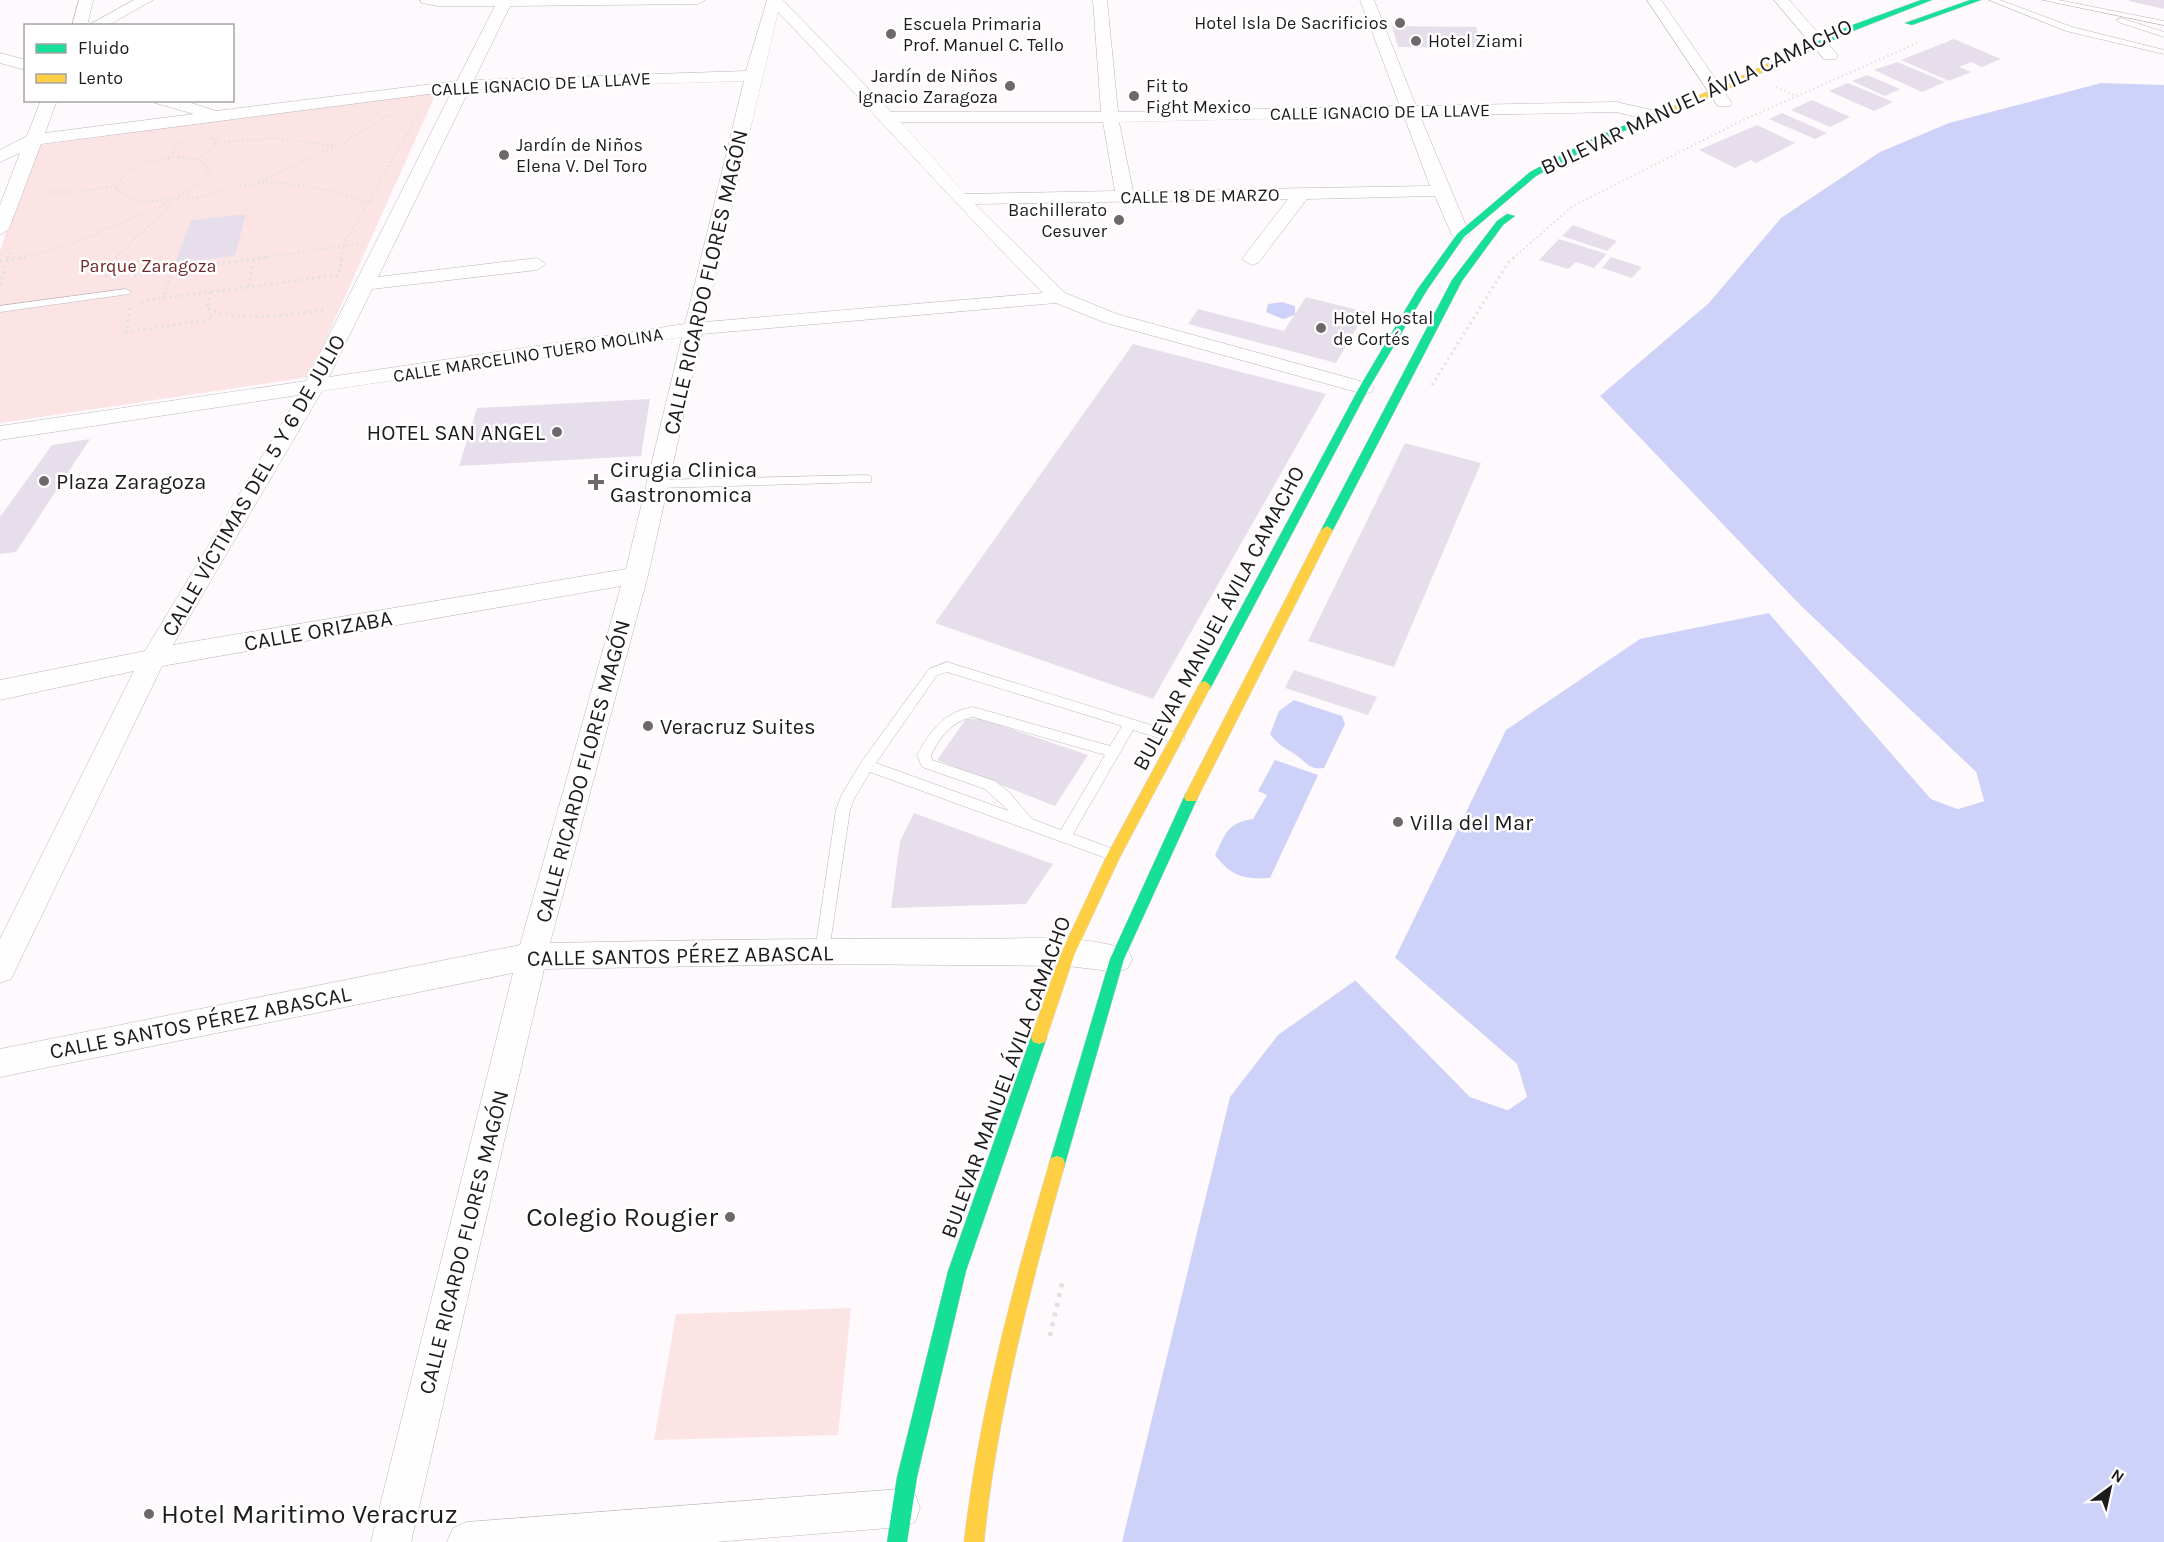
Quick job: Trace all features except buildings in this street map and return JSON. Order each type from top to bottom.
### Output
[{"type":"main road","name":"BULEVAR MANUEL ÁVILA CAMACHO","points":[[899,1525],[957,1271],[1068,953],[1114,855],[1364,388],[1422,290],[1461,235],[1533,174],[1599,139],[1655,116],[1722,101],[1819,44],[1850,29],[1925,0]]},
{"type":"main road","points":[[1891,30],[1977,0]]},
{"type":"main road","points":[[974,1542],[978,1495],[1018,1297],[1117,959],[1188,802],[1406,374],[1457,280],[1500,223],[1518,209]]},
{"type":"street","points":[[80,24],[86,0]]},
{"type":"street","points":[[98,24],[147,0]]},
{"type":"street","points":[[427,0],[698,0]]},
{"type":"street","points":[[774,0],[887,117],[960,199],[1058,297],[1110,318],[1364,388]]},
{"type":"street","name":"CALLE RICARDO FLORES MAGÓN","points":[[391,1542],[532,956],[636,575],[753,76],[774,0]]},
{"type":"street","points":[[1100,0],[1110,117],[1125,197]]},
{"type":"street","points":[[1367,0],[1441,192],[1461,235]]},
{"type":"street","points":[[1654,0],[1722,101]]},
{"type":"street","points":[[1781,0],[1830,56]]},
{"type":"street","name":"CALLE VÍCTIMAS DEL 5 Y 6 DE JULIO","points":[[0,970],[153,658],[313,388],[505,1]]},
{"type":"street","points":[[0,58],[24,64]]},
{"type":"street","name":"CALLE IGNACIO DE LA LLAVE","points":[[31,140],[222,117],[462,84],[753,76]]},
{"type":"street","points":[[0,229],[31,140],[48,102]]},
{"type":"street","name":"CALLE IGNACIO DE LA LLAVE","points":[[168,102],[222,117]]},
{"type":"street","name":"CALLE IGNACIO DE LA LLAVE","points":[[887,117],[1110,117],[1616,107],[1655,116]]},
{"type":"street","points":[[0,157],[31,140]]},
{"type":"street","name":"CALLE 18 DE MARZO","points":[[960,199],[1441,192]]},
{"type":"street","points":[[1251,259],[1301,194]]},
{"type":"street","points":[[364,284],[537,264]]},
{"type":"street","name":"CALLE MARCELINO TUERO MOLINA","points":[[0,433],[313,388],[694,329],[1058,297]]},
{"type":"street","name":"CALLE ORIZABA","points":[[0,690],[153,658],[636,575]]},
{"type":"street","name":"CALLE SANTOS PÉREZ ABASCAL","points":[[0,1063],[532,956],[822,951],[1068,953],[1117,959]]},
{"type":"street","points":[[467,1542],[899,1525]]},
{"type":"lane","points":[[1994,0],[2069,29],[2164,52]]},
{"type":"lane","points":[[2047,0],[2164,23]]},
{"type":"lane","points":[[2102,11],[2129,24],[2164,35]]},
{"type":"lane","points":[[0,309],[126,292]]},
{"type":"lane","points":[[658,483],[867,479]]},
{"type":"lane","points":[[822,951],[843,810],[847,798],[867,765],[933,672],[946,667],[1178,739]]},
{"type":"lane","points":[[1028,822],[1004,796],[990,785],[927,763],[924,755],[932,740],[951,717],[973,712],[1113,752]]},
{"type":"lane","points":[[1065,836],[1130,724]]},
{"type":"lane","points":[[867,765],[1114,855]]},
{"type":"path","points":[[1428,392],[1508,263],[1573,206],[1743,120],[1920,42]]},
{"type":"path","points":[[210,292],[209,309],[212,319],[126,332],[131,304],[163,298],[339,274],[344,246],[425,103]]},
{"type":"path","points":[[254,184],[336,146],[394,112]]},
{"type":"path","points":[[169,158],[188,135]]},
{"type":"path","points":[[198,159],[213,148],[216,139],[204,135]]},
{"type":"path","points":[[215,143],[272,138],[336,146]]},
{"type":"path","points":[[29,192],[77,192],[116,186],[123,175],[134,168],[169,158],[198,159],[208,165],[210,171],[200,185],[173,197],[142,201],[129,199],[120,195],[116,186]]},
{"type":"path","points":[[173,197],[184,201],[226,188],[254,184],[334,190],[368,203]]},
{"type":"path","points":[[0,261],[27,257],[63,246],[179,199]]},
{"type":"path","points":[[114,279],[106,280],[106,267],[163,210],[179,199]]},
{"type":"path","points":[[131,276],[344,246]]},
{"type":"path","points":[[249,286],[254,259]]},
{"type":"path","points":[[163,298],[173,270]]},
{"type":"path","points":[[209,309],[217,314],[260,316],[353,306]]},
{"type":"path","points":[[1049,1337],[1065,1270]]},
{"type":"green space","name":"Parque Zaragoza","points":[[437,91],[309,377],[0,423],[0,251],[33,146]]},
{"type":"green space","points":[[851,1308],[838,1435],[654,1440],[676,1314]]},
{"type":"water","points":[[2101,83],[2164,85],[2164,1542],[1122,1542],[1230,1097],[1278,1035],[1356,980],[1470,1097],[1507,1110],[1527,1097],[1517,1064],[1395,958],[1506,730],[1640,639],[1769,613],[1931,799],[1958,809],[1984,801],[1976,772],[1800,605],[1600,396],[1709,303],[1781,218],[1880,152],[1949,123]]},
{"type":"water","points":[[1282,302],[1295,306],[1295,315],[1283,319],[1266,312],[1268,304]]},
{"type":"water","points":[[1294,700],[1342,716],[1345,724],[1324,768],[1308,765],[1279,744],[1270,734],[1279,711]]},
{"type":"water","points":[[1275,760],[1318,775],[1270,878],[1245,877],[1227,868],[1215,855],[1232,826],[1253,819],[1267,795],[1258,791]]},
{"type":"pier","points":[[1598,394],[1800,605],[1976,772],[1984,801],[1958,809],[1931,799],[1766,610],[1771,611],[1933,797],[1958,806],[1980,799],[1973,774],[1798,607],[1598,398]]},
{"type":"pier","points":[[1393,956],[1517,1064],[1527,1097],[1508,1110],[1470,1097],[1353,978],[1358,978],[1471,1094],[1507,1107],[1523,1096],[1514,1066],[1393,960]]},
{"type":"traffic: fast","points":[[1798,53],[1850,29],[1928,0]]},
{"type":"traffic: fast","points":[[1909,23],[1977,0]]},
{"type":"traffic: fast","points":[[1205,686],[1364,388],[1422,290],[1461,235],[1533,174],[1599,139],[1631,126]]},
{"type":"traffic: fast","points":[[1327,530],[1457,280],[1500,223],[1510,216]]},
{"type":"traffic: fast","points":[[1057,1164],[1117,959],[1191,797]]},
{"type":"traffic: fast","points":[[897,1542],[907,1477],[957,1271],[1039,1037]]},
{"type":"traffic: slow","points":[[1631,126],[1717,91],[1798,53]]},
{"type":"traffic: slow","points":[[1191,797],[1327,530]]},
{"type":"traffic: slow","points":[[1039,1037],[1068,953],[1114,855],[1205,686]]},
{"type":"traffic: slow","points":[[974,1542],[987,1446],[1006,1351],[1057,1164]]},
{"type":"place","name":"Hotel Isla De Sacrificios","points":[[1400,23]]},
{"type":"place","name":"Escuela Primaria Prof. Manuel C. Tello","points":[[891,34]]},
{"type":"place","name":"Hotel Ziami","points":[[1416,41]]},
{"type":"place","name":"Jardín de Niños Ignacio Zaragoza","points":[[1010,86]]},
{"type":"place","name":"Fit to Fight Mexico","points":[[1134,96]]},
{"type":"place","name":"Jardín de Niños Elena V. Del Toro","points":[[504,155]]},
{"type":"place","name":"Bachillerato Cesuver","points":[[1119,220]]},
{"type":"place","name":"Hotel Hostal de Cortés","points":[[1321,328]]},
{"type":"place","name":"HOTEL SAN ANGEL","points":[[557,432]]},
{"type":"place","name":"Plaza Zaragoza","points":[[44,481]]},
{"type":"place","name":"Cirugia Clinica Gastronomica","points":[[596,482]]},
{"type":"place","name":"Veracruz Suites","points":[[648,726]]},
{"type":"place","name":"Villa del Mar","points":[[1398,822]]},
{"type":"place","name":"Colegio Rougier","points":[[730,1217]]},
{"type":"place","name":"Hotel Maritimo Veracruz","points":[[149,1514]]}]
